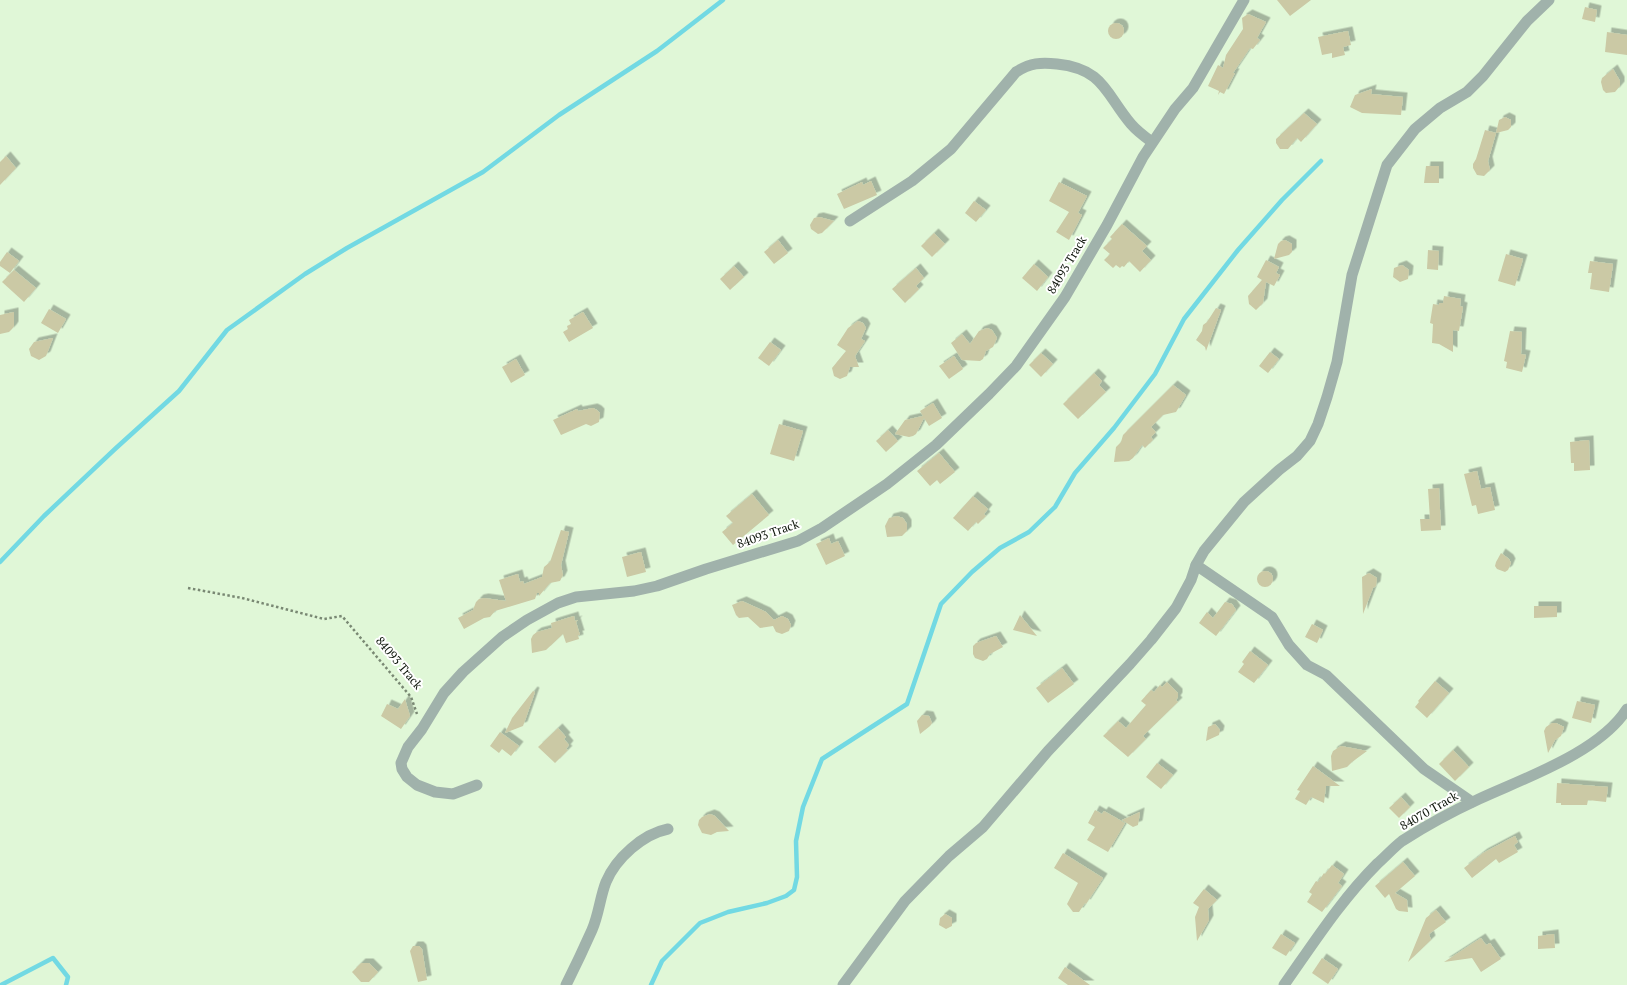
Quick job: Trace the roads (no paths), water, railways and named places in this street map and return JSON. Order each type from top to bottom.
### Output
[{"type":"street","name":"84093 Track","points":[[477,785],[453,794],[445,794],[417,785],[407,777],[401,764],[408,747],[444,694],[462,672],[502,637],[527,620],[558,603],[576,597],[634,591],[657,586],[798,541],[822,528],[887,484],[936,445],[1016,366],[1065,297],[1152,142],[1175,109],[1193,88],[1244,0]]},
{"type":"street","points":[[843,985],[905,902],[949,856],[983,827],[1048,751],[1151,640],[1176,608],[1204,551],[1244,502],[1297,456],[1310,441],[1318,424],[1337,362],[1352,275],[1387,165],[1415,129],[1440,108],[1467,92],[1483,76],[1527,21],[1549,0]]},
{"type":"street","points":[[850,221],[912,181],[951,149],[1016,72],[1027,65],[1042,62],[1064,65],[1093,75],[1103,84],[1132,125],[1152,142]]},
{"type":"street","points":[[1196,565],[1272,617],[1289,645],[1307,665],[1326,675],[1424,769],[1472,802]]},
{"type":"street","name":"84070 Track","points":[[1284,985],[1359,882],[1401,842],[1457,809],[1567,759],[1605,733],[1623,716],[1627,709]]},
{"type":"street","points":[[566,985],[593,928],[607,881],[614,868],[628,852],[647,836],[668,829]]},
{"type":"waterway","points":[[0,562],[44,516],[179,391],[227,330],[305,274],[347,248],[483,172],[559,115],[657,51],[723,0]]},
{"type":"waterway","points":[[651,985],[662,961],[700,923],[728,912],[767,903],[786,896],[794,890],[797,877],[796,841],[803,807],[822,759],[907,704],[941,604],[972,572],[1000,548],[1029,532],[1055,507],[1075,473],[1114,428],[1155,374],[1184,319],[1238,250],[1282,200],[1321,161]]},
{"type":"waterway","points":[[1,985],[53,958],[68,977],[66,985]]}]
